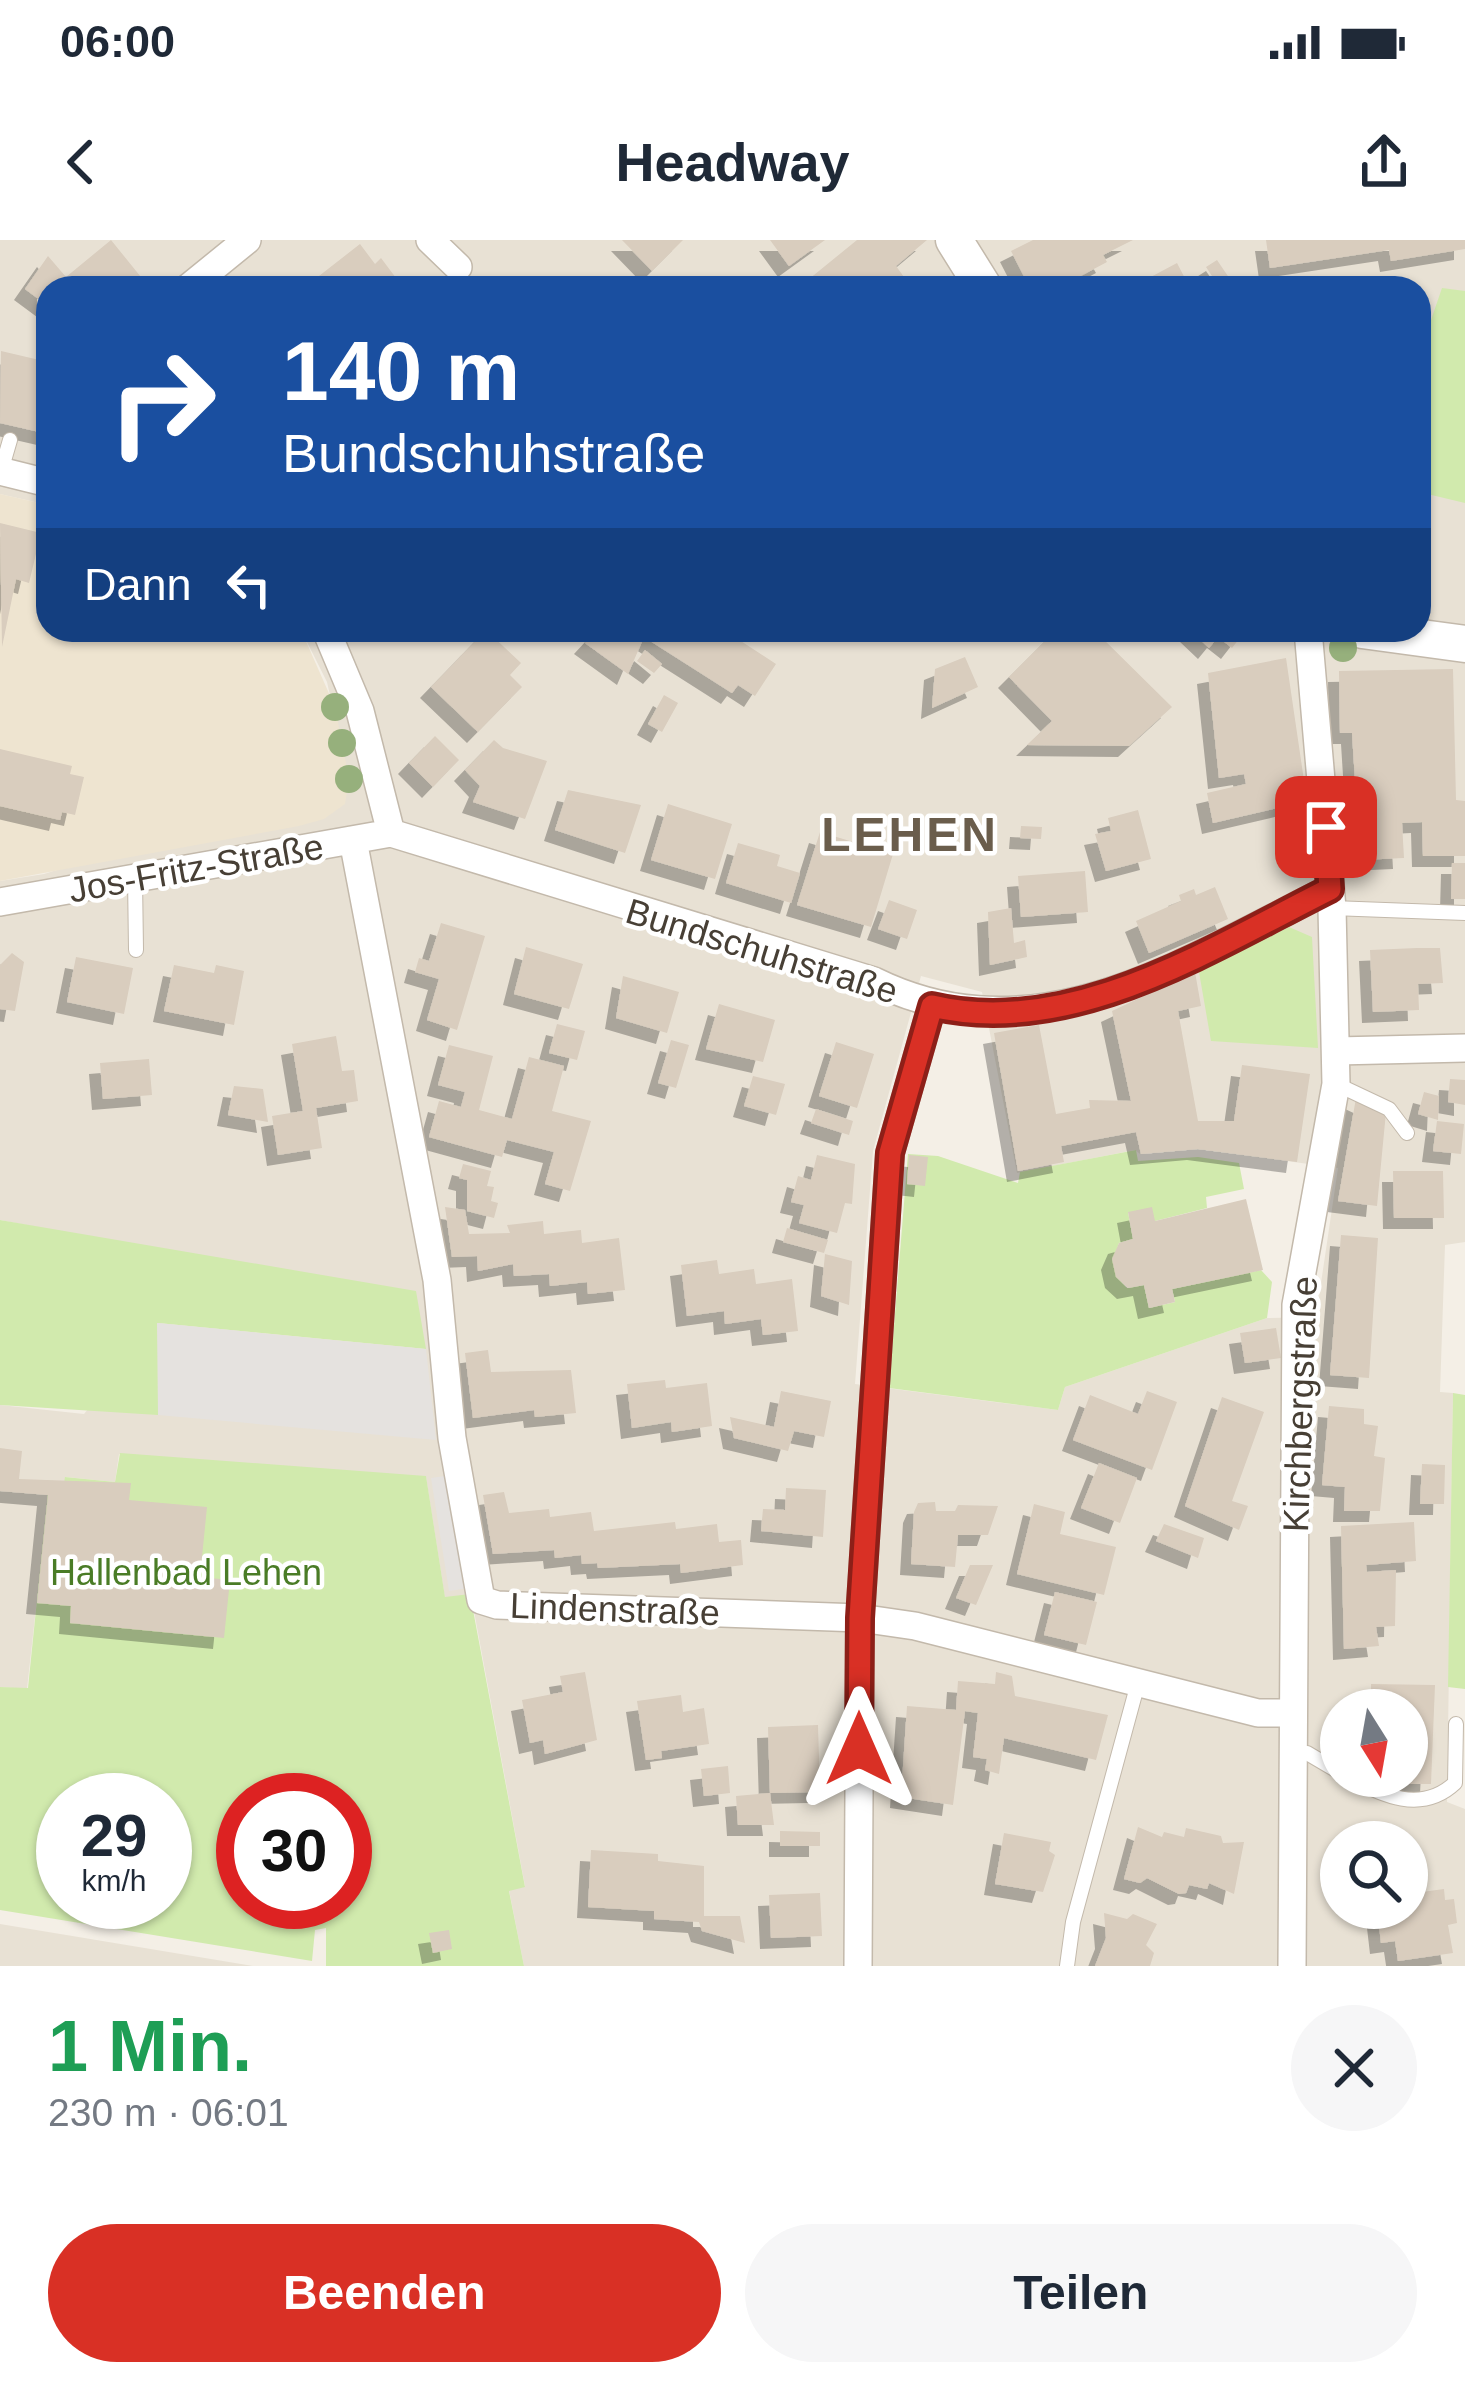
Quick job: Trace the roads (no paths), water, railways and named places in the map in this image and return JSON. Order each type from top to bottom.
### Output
[{"type":"street","points":[[203,276],[247,240]]},
{"type":"street","points":[[430,240],[458,267]]},
{"type":"street","points":[[954,240],[973,276]]},
{"type":"street","points":[[0,471],[36,480]]},
{"type":"street","points":[[1431,639],[1465,644]]},
{"type":"street","points":[[331,642],[360,710],[391,833]]},
{"type":"street","name":"Kirchbergstraße","points":[[1292,1966],[1297,1306],[1336,1084],[1337,1051],[1331,898],[1310,642]]},
{"type":"street","name":"Jos-Fritz-Straße","points":[[0,902],[391,833]]},
{"type":"street","name":"Bundschuhstraße","points":[[391,833],[874,981],[932,1006],[1018,1014],[1094,998],[1331,898]]},
{"type":"street","name":"Lindenstraße","points":[[353,840],[436,1280],[452,1438],[481,1600],[496,1605],[860,1618],[915,1626],[1258,1713],[1293,1713]]},
{"type":"street","points":[[858,1966],[860,1618],[890,1153],[932,1006]]},
{"type":"street","points":[[1337,1051],[1465,1048]]},
{"type":"lane","points":[[0,471],[10,440]]},
{"type":"lane","points":[[135,878],[136,950]]},
{"type":"lane","points":[[1331,898],[1465,913]]},
{"type":"lane","points":[[1336,1084],[1389,1109],[1406,1133]]},
{"type":"lane","points":[[1067,1966],[1073,1922],[1138,1682]]},
{"type":"lane","points":[[1394,1797],[1423,1801],[1441,1796],[1455,1783],[1456,1724]]},
{"type":"lane","points":[[1292,1753],[1320,1761]]},
{"type":"district","name":"LEHEN","points":[[910,834]]},
{"type":"park label","name":"Hallenbad Lehen","points":[[186,1572]]}]
